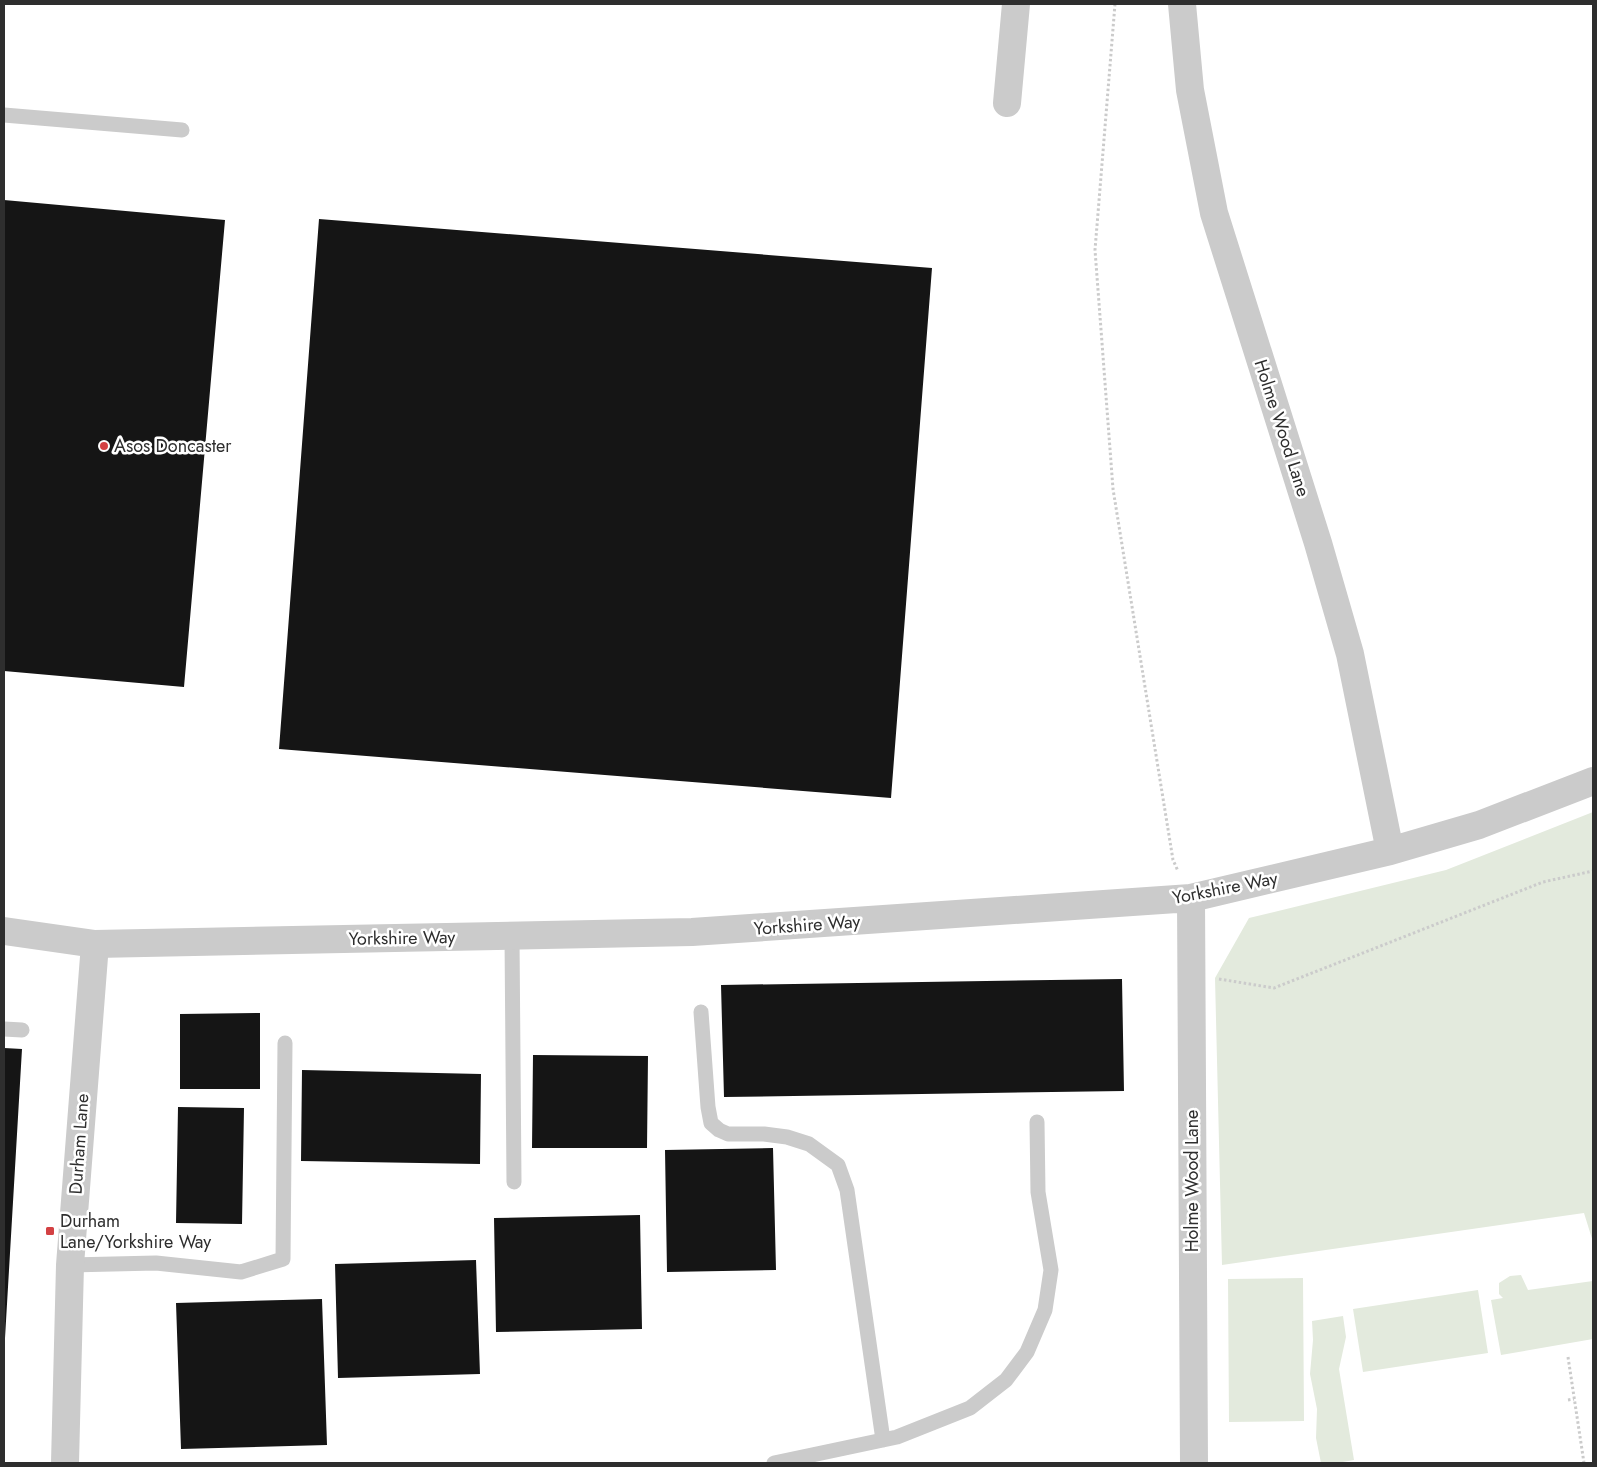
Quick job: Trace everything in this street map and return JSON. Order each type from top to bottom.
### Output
[{"type":"street","points":[[1007,103],[1016,4]]},
{"type":"street","name":"Holme Wood Lane","points":[[1182,4],[1190,90],[1214,213],[1318,543],[1350,654],[1390,851]]},
{"type":"street","name":"Yorkshire Way","points":[[4,930],[95,944],[692,932],[1191,898],[1390,851],[1479,825],[1593,781]]},
{"type":"street","name":"Holme Wood Lane","points":[[1191,898],[1194,1463]]},
{"type":"street","name":"Durham Lane","points":[[65,1463],[70,1265],[95,944]]},
{"type":"lane","points":[[4,115],[182,130]]},
{"type":"lane","points":[[512,936],[514,1182]]},
{"type":"lane","points":[[701,1012],[708,1107],[711,1123],[719,1130],[728,1134],[764,1134],[809,1144],[838,1165],[847,1190],[883,1440]]},
{"type":"lane","points":[[4,1029],[22,1030]]},
{"type":"lane","points":[[70,1265],[156,1264],[242,1272],[283,1259],[285,1043]]},
{"type":"lane","points":[[774,1463],[897,1437],[970,1408],[1006,1380],[1027,1352],[1046,1310],[1051,1270],[1038,1192],[1037,1122]]},
{"type":"path","points":[[1115,4],[1095,250],[1112,489],[1173,860],[1191,898]]},
{"type":"path","points":[[1192,975],[1274,988],[1543,882],[1593,871]]},
{"type":"path","points":[[1568,1356],[1584,1463]]},
{"type":"path","points":[[1568,1400],[1574,1399]]},
{"type":"shaded area","points":[[1593,812],[1593,1242],[1584,1213],[1222,1265],[1215,978],[1249,918],[1446,870]]},
{"type":"shaded area","points":[[1521,1275],[1528,1290],[1593,1281],[1593,1339],[1501,1355],[1491,1300],[1503,1298],[1499,1294],[1499,1283],[1510,1276]]},
{"type":"shaded area","points":[[1303,1278],[1304,1421],[1229,1422],[1228,1279]]},
{"type":"shaded area","points":[[1478,1290],[1488,1353],[1363,1372],[1353,1309]]},
{"type":"shaded area","points":[[1343,1316],[1346,1337],[1339,1369],[1354,1460],[1321,1463],[1316,1438],[1317,1409],[1310,1374],[1313,1340],[1312,1321]]},
{"type":"building","name":"Asos Doncaster","points":[[4,200],[225,220],[184,687],[4,671]]},
{"type":"building","points":[[319,219],[932,268],[891,798],[279,749]]},
{"type":"building","points":[[1122,979],[1124,1091],[724,1097],[721,985]]},
{"type":"building","points":[[260,1013],[260,1089],[180,1089],[180,1014]]},
{"type":"building","points":[[4,1048],[22,1049],[5,1338],[4,1338]]},
{"type":"building","points":[[533,1055],[648,1056],[647,1148],[532,1148]]},
{"type":"building","points":[[302,1070],[481,1074],[480,1164],[301,1161]]},
{"type":"building","points":[[178,1107],[244,1108],[242,1224],[176,1223]]},
{"type":"building","points":[[773,1148],[776,1270],[667,1272],[665,1150]]},
{"type":"building","points":[[640,1215],[642,1329],[496,1332],[494,1218]]},
{"type":"building","points":[[476,1260],[480,1374],[338,1378],[335,1264]]},
{"type":"building","points":[[322,1299],[327,1445],[181,1449],[176,1303]]},
{"type":"place","name":"Asos Doncaster","points":[[104,446]]},
{"type":"place","name":"Durham Lane/Yorkshire Way","points":[[50,1231]]}]
